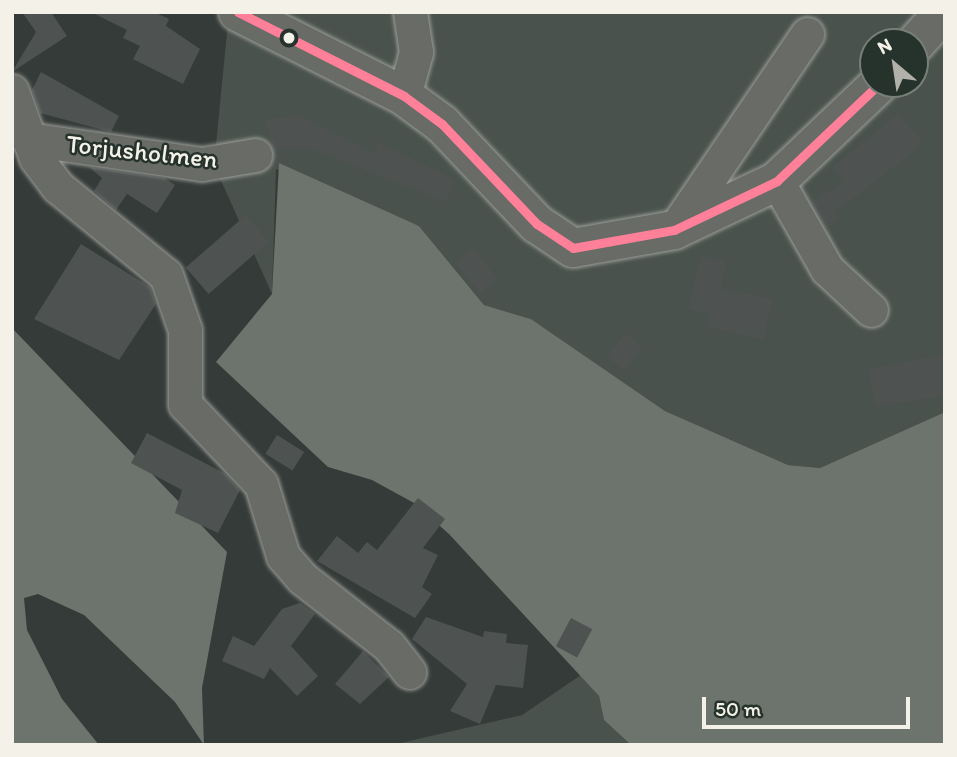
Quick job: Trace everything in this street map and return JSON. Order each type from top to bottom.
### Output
[{"type":"main road","points":[[238,12],[285,24],[404,96],[442,124],[537,224],[573,248],[635,242],[674,230],[777,181],[864,98]]},
{"type":"main road","points":[[929,29],[944,12]]},
{"type":"street","points":[[404,96],[416,52],[410,12]]},
{"type":"street","points":[[674,230],[807,34]]},
{"type":"street","name":"Torjusholmen","points":[[12,91],[28,139],[58,187],[166,275],[185,330],[185,404],[261,484],[284,556],[302,579],[389,646],[409,672]]},
{"type":"street","name":"Torjusholmen","points":[[28,139],[202,164],[255,155]]},
{"type":"street","points":[[777,181],[827,269],[871,310]]},
{"type":"shaded area","points":[[229,12],[945,12],[945,412],[820,468],[788,465],[665,411],[531,319],[484,305],[419,226],[276,169],[272,294],[214,165]]},
{"type":"shaded area","points":[[279,163],[419,226],[484,305],[531,319],[665,411],[788,465],[820,468],[945,412],[945,745],[631,745],[604,720],[599,696],[449,534],[414,503],[372,480],[328,467],[216,362],[272,294]]},
{"type":"shaded area","points":[[12,328],[227,552],[202,688],[204,745],[175,702],[84,615],[38,594],[24,598],[27,630],[62,699],[99,745],[12,745]]},
{"type":"shaded area","points":[[581,675],[599,696],[604,720],[631,745],[392,745],[522,715]]},
{"type":"building","points":[[22,12],[51,12],[67,36],[12,72],[36,32]]},
{"type":"building","points":[[91,12],[154,12],[169,19],[166,26],[200,49],[183,84],[133,59],[140,46],[123,38],[127,30]]},
{"type":"building","points":[[41,72],[119,116],[111,132],[40,113],[32,90]]},
{"type":"building","points":[[898,114],[922,139],[916,150],[836,212],[840,219],[826,228],[811,202],[844,182],[832,167]]},
{"type":"building","points":[[298,115],[374,153],[379,142],[456,180],[446,202],[311,149],[273,150],[265,120]]},
{"type":"building","points":[[89,167],[164,178],[175,185],[157,213],[127,194],[116,210],[94,191],[102,178]]},
{"type":"building","points":[[246,215],[269,241],[209,294],[186,267]]},
{"type":"building","points":[[81,244],[150,287],[156,304],[119,360],[34,319]]},
{"type":"building","points":[[473,248],[498,279],[480,294],[455,262]]},
{"type":"building","points":[[701,255],[727,261],[721,288],[773,299],[764,340],[706,327],[709,314],[688,309]]},
{"type":"building","points":[[625,333],[643,347],[625,371],[607,357]]},
{"type":"building","points":[[945,354],[945,396],[876,407],[868,369]]},
{"type":"building","points":[[147,433],[224,473],[240,490],[218,533],[175,513],[182,490],[131,463]]},
{"type":"building","points":[[277,435],[304,452],[292,471],[265,454]]},
{"type":"building","points":[[418,498],[445,519],[423,548],[438,555],[422,587],[432,594],[415,618],[317,561],[337,536],[358,553],[367,542],[377,550]]},
{"type":"building","points":[[300,603],[315,614],[291,646],[318,676],[297,696],[270,668],[264,679],[222,661],[233,636],[254,646],[282,609]]},
{"type":"building","points":[[426,617],[483,637],[484,631],[507,634],[506,643],[528,645],[523,688],[496,685],[480,724],[450,711],[467,684],[412,639]]},
{"type":"building","points":[[571,618],[592,629],[577,658],[556,646]]},
{"type":"building","points":[[363,651],[389,677],[360,704],[335,684]]},
{"type":"transit line","points":[[238,12],[404,96],[442,124],[537,224],[573,248],[674,230],[777,181],[864,98]]}]
